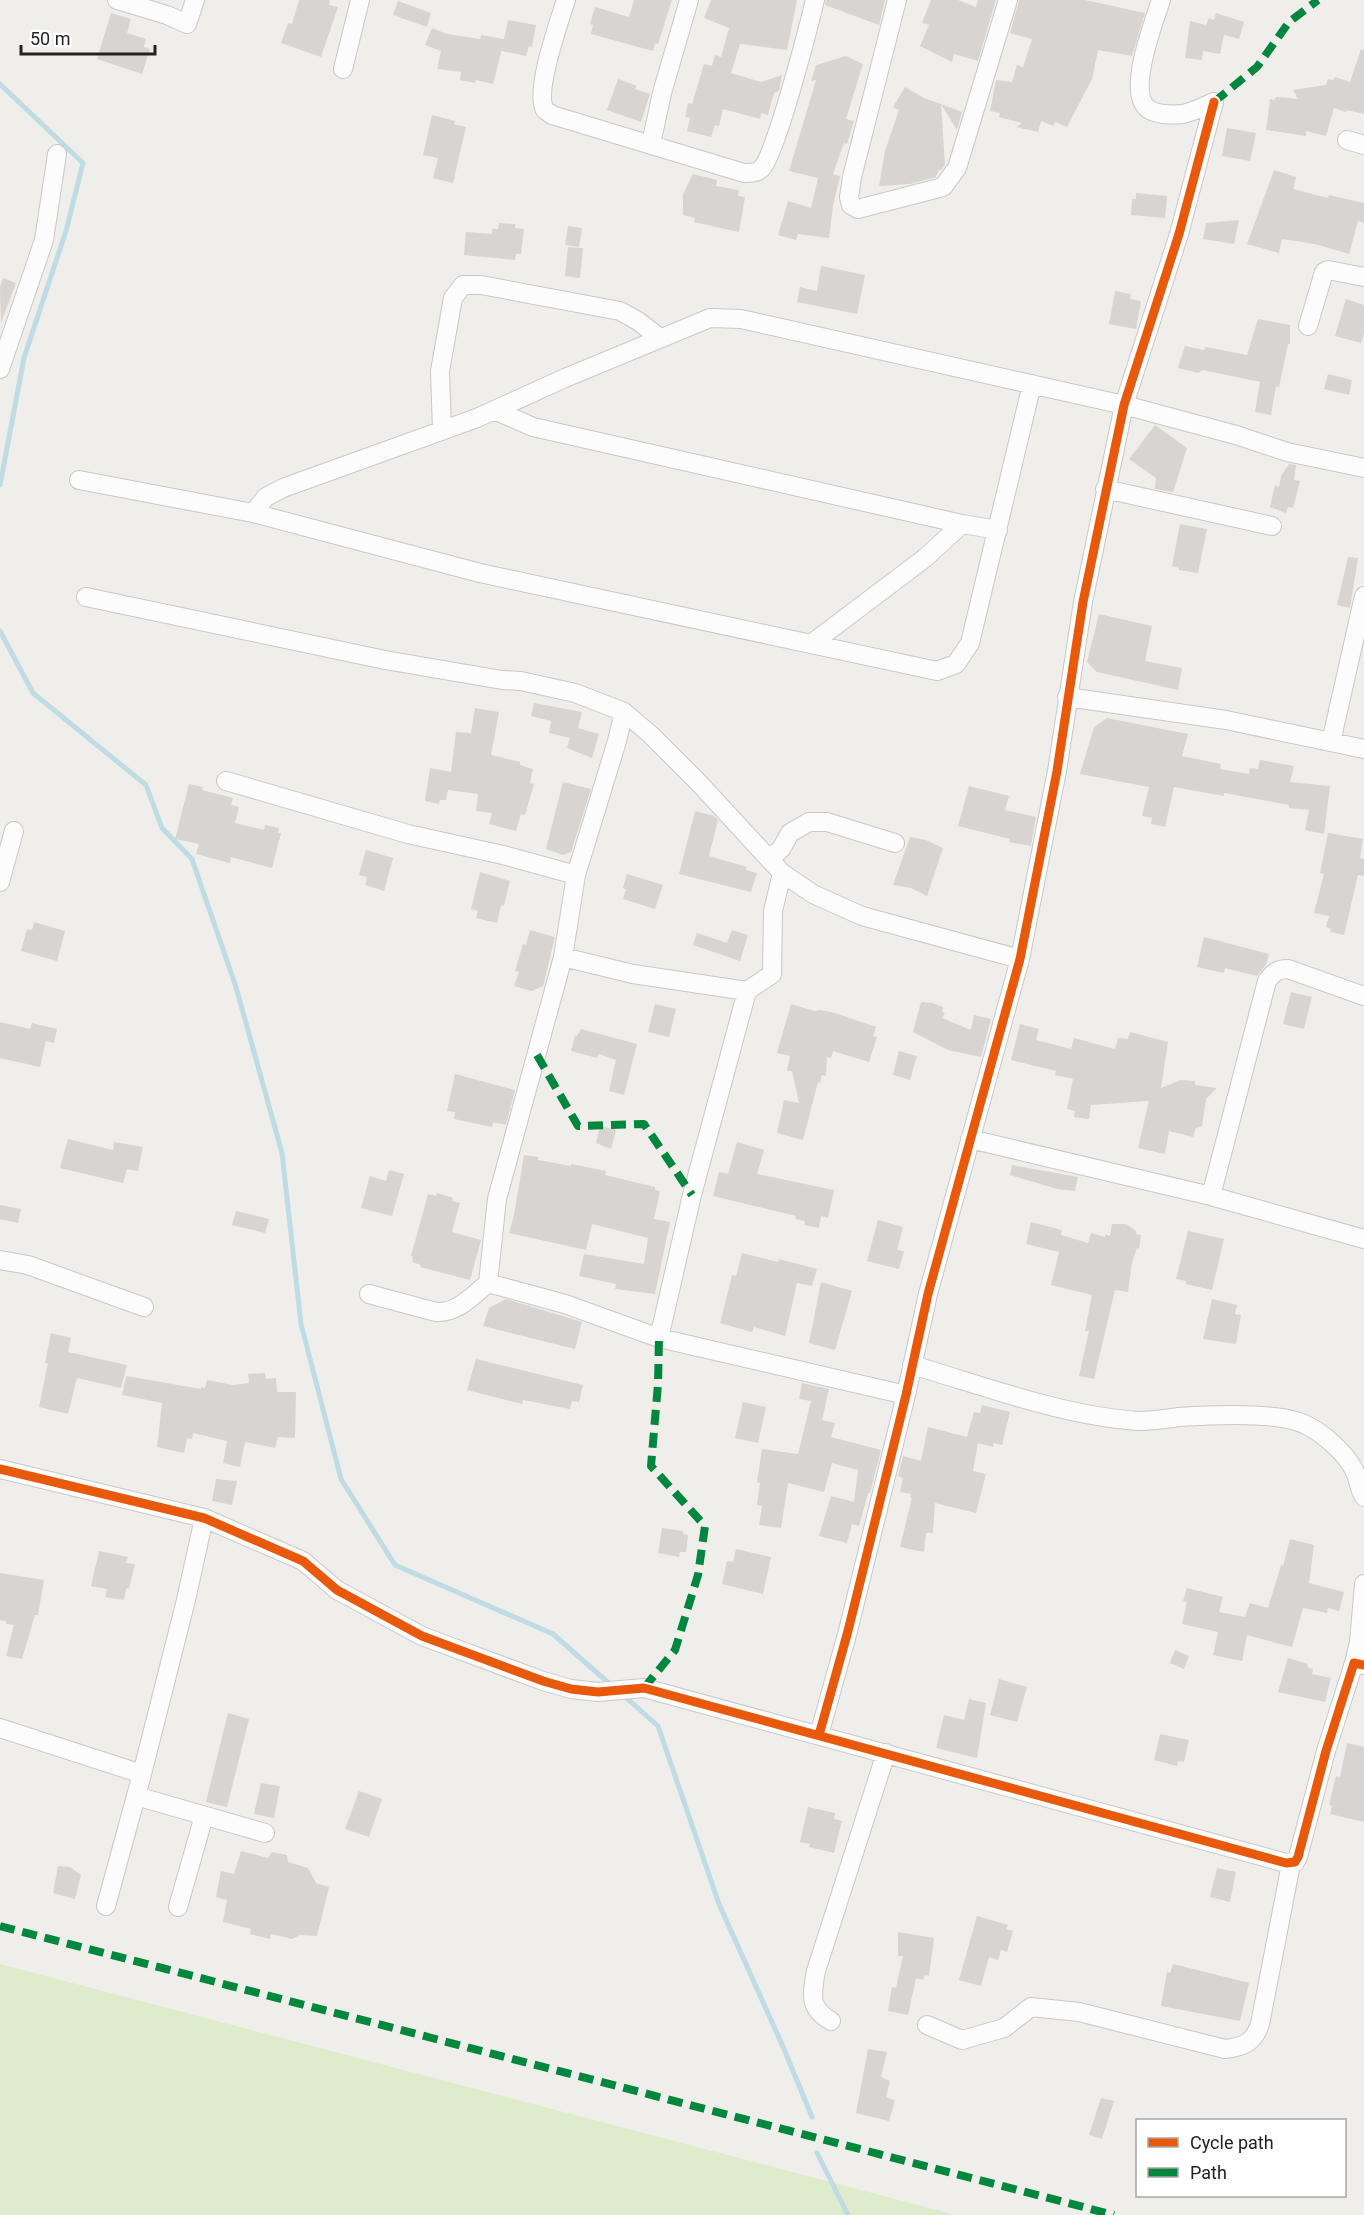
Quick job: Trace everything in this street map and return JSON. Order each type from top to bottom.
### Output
[{"type":"street","points":[[117,0],[167,15],[187,24],[195,0]]},
{"type":"street","points":[[343,69],[360,0]]},
{"type":"street","points":[[566,0],[545,74],[542,98],[545,110],[552,115],[744,173],[762,169],[768,157],[815,0]]},
{"type":"street","points":[[651,144],[662,93],[689,0]]},
{"type":"street","points":[[897,0],[852,177],[849,197],[852,207],[858,208],[943,187],[950,181],[957,168],[1008,0]]},
{"type":"street","points":[[819,1735],[848,1630],[906,1395],[928,1294],[1020,959],[1057,771],[1067,697],[1105,489],[1124,405],[1179,234],[1214,102],[1185,114],[1152,111],[1141,99],[1139,84],[1146,46],[1161,0]]},
{"type":"street","points":[[0,369],[44,240],[57,154]]},
{"type":"street","points":[[1308,326],[1324,272],[1328,270],[1364,277]]},
{"type":"street","points":[[442,430],[440,370],[453,298],[463,285],[481,285],[620,311],[639,321],[660,338]]},
{"type":"street","points":[[254,513],[266,496],[283,488],[494,410],[710,318],[741,319],[1124,405],[1236,435],[1287,452],[1364,468]]},
{"type":"street","points":[[79,480],[254,513],[480,573],[937,671],[956,664],[970,643],[1032,384]]},
{"type":"street","points":[[494,410],[533,427],[962,524],[998,530]]},
{"type":"street","points":[[1105,489],[1272,526]]},
{"type":"street","points":[[811,644],[925,558],[962,524]]},
{"type":"street","points":[[1331,742],[1364,596]]},
{"type":"street","points":[[86,597],[385,660],[532,683],[575,693],[624,712],[651,735],[699,783],[782,873],[813,894],[862,916],[1020,959]]},
{"type":"street","points":[[1067,697],[1226,720],[1364,749]]},
{"type":"street","points":[[369,1294],[447,1313],[488,1283],[497,1199],[563,957],[576,875],[624,712]]},
{"type":"street","points":[[226,781],[408,834],[503,855],[576,875]]},
{"type":"street","points":[[769,859],[781,849],[790,833],[809,822],[827,822],[895,843]]},
{"type":"street","points":[[0,882],[14,831]]},
{"type":"street","points":[[659,1338],[692,1195],[747,991],[772,974],[773,911],[782,873]]},
{"type":"street","points":[[563,957],[633,974],[747,991]]},
{"type":"street","points":[[1211,1196],[1267,981],[1272,974],[1280,969],[1288,969],[1364,996]]},
{"type":"street","points":[[970,1139],[1211,1196],[1364,1239]]},
{"type":"street","points":[[0,1260],[28,1265],[144,1307]]},
{"type":"street","points":[[488,1283],[565,1304],[659,1338],[906,1395]]},
{"type":"street","points":[[912,1365],[1077,1412],[1140,1421],[1188,1417],[1268,1416],[1293,1420],[1323,1435],[1338,1450],[1355,1471],[1364,1497]]},
{"type":"street","points":[[0,1469],[204,1518],[303,1561],[337,1590],[422,1636],[543,1681],[571,1689],[598,1692],[644,1688],[1291,1864]]},
{"type":"street","points":[[106,1906],[186,1600],[204,1518]]},
{"type":"street","points":[[927,2025],[962,2040],[1004,2028],[1031,2007],[1079,2012],[1225,2049],[1246,2045],[1256,2037],[1291,1864],[1298,1857],[1326,1750],[1359,1664],[1364,1584]]},
{"type":"street","points":[[0,1728],[142,1774]]},
{"type":"street","points":[[831,2021],[820,2015],[815,2006],[812,1994],[816,1971],[886,1753]]},
{"type":"street","points":[[136,1796],[265,1833]]},
{"type":"street","points":[[178,1907],[204,1816]]},
{"type":"green space","points":[[0,1964],[956,2215],[0,2215]]},
{"type":"building","points":[[299,0],[330,0],[329,5],[338,7],[321,57],[281,43],[288,23],[292,24]]},
{"type":"building","points":[[634,0],[672,0],[658,44],[655,43],[653,51],[591,34],[593,25],[590,24],[595,7],[629,17]]},
{"type":"building","points":[[711,0],[797,0],[787,50],[740,44],[731,73],[761,82],[782,75],[779,91],[774,93],[768,115],[761,113],[760,119],[723,109],[719,126],[715,125],[711,137],[687,131],[690,118],[685,117],[688,103],[692,104],[704,64],[712,66],[715,55],[721,57],[729,28],[704,18]]},
{"type":"building","points":[[826,0],[885,0],[879,25],[825,5]]},
{"type":"building","points":[[931,0],[958,0],[976,7],[978,0],[996,0],[978,61],[954,54],[952,62],[920,46],[929,25],[922,23]]},
{"type":"building","points":[[1019,0],[1085,0],[1145,13],[1132,56],[1098,50],[1092,79],[1067,127],[1055,122],[1053,126],[1041,121],[1038,132],[1016,127],[1022,123],[999,117],[1000,113],[990,111],[996,80],[1012,82],[1017,65],[1023,67],[1032,39],[1010,33]]},
{"type":"building","points":[[398,1],[431,13],[427,27],[393,15]]},
{"type":"building","points":[[111,13],[131,19],[127,33],[146,39],[144,47],[150,49],[142,74],[97,59]]},
{"type":"building","points":[[1216,13],[1244,22],[1239,39],[1224,35],[1220,54],[1203,51],[1202,60],[1185,58],[1190,21],[1206,25],[1209,18],[1214,20]]},
{"type":"building","points":[[508,20],[536,25],[532,47],[529,46],[526,56],[502,51],[503,45],[493,84],[476,80],[475,83],[460,80],[461,72],[437,69],[441,51],[425,45],[432,28],[447,34],[480,39],[481,35],[504,39]]},
{"type":"building","points":[[1361,49],[1364,50],[1364,114],[1334,108],[1326,136],[1306,131],[1306,136],[1266,130],[1270,99],[1274,100],[1276,97],[1298,99],[1293,90],[1326,85],[1328,79],[1333,80],[1335,77],[1350,82]]},
{"type":"building","points":[[846,56],[863,64],[846,119],[854,121],[847,144],[844,143],[833,174],[840,176],[829,238],[798,234],[796,240],[778,235],[788,201],[811,208],[818,178],[789,171],[816,80],[811,81],[816,65]]},
{"type":"building","points":[[618,79],[637,86],[635,89],[650,94],[641,122],[607,110]]},
{"type":"building","points":[[905,87],[924,98],[941,104],[945,165],[936,177],[910,184],[879,186],[885,151],[899,110],[893,107]]},
{"type":"building","points":[[941,104],[962,112],[957,130]]},
{"type":"building","points":[[432,115],[455,121],[454,124],[466,127],[453,183],[433,178],[438,158],[423,155]]},
{"type":"building","points":[[1227,128],[1256,133],[1250,161],[1222,156]]},
{"type":"building","points":[[1274,170],[1296,177],[1293,189],[1328,198],[1329,195],[1364,203],[1364,223],[1358,221],[1349,254],[1315,244],[1282,239],[1279,253],[1247,244]]},
{"type":"building","points":[[693,174],[717,180],[716,186],[739,190],[738,196],[745,197],[739,232],[694,222],[695,218],[683,215],[683,194]]},
{"type":"building","points":[[1136,193],[1167,196],[1165,218],[1131,215],[1132,199],[1136,199]]},
{"type":"building","points":[[1239,220],[1234,244],[1203,239],[1206,223]]},
{"type":"building","points":[[499,223],[515,224],[515,228],[524,229],[521,254],[516,254],[515,260],[464,255],[466,232],[492,234],[492,229],[498,229]]},
{"type":"building","points":[[568,226],[582,228],[579,247],[565,245]]},
{"type":"building","points":[[568,247],[583,248],[580,278],[565,276]]},
{"type":"building","points":[[821,266],[865,275],[857,314],[797,302],[800,287],[817,291]]},
{"type":"building","points":[[3,278],[16,283],[1,323],[0,287]]},
{"type":"building","points":[[1115,291],[1131,294],[1130,299],[1141,301],[1136,329],[1109,324]]},
{"type":"building","points":[[1346,299],[1364,305],[1364,333],[1361,343],[1335,336]]},
{"type":"building","points":[[1258,319],[1290,325],[1290,344],[1288,344],[1279,387],[1276,386],[1271,415],[1255,412],[1260,382],[1203,370],[1198,373],[1178,368],[1185,346],[1204,350],[1206,347],[1247,355]]},
{"type":"building","points":[[1328,374],[1352,380],[1349,395],[1324,389]]},
{"type":"building","points":[[1155,425],[1187,448],[1173,492],[1155,489],[1156,478],[1129,459]]},
{"type":"building","points":[[1289,464],[1296,465],[1294,480],[1300,481],[1293,508],[1288,507],[1286,513],[1270,507],[1275,485],[1279,487],[1281,476]]},
{"type":"building","points":[[1180,524],[1207,529],[1198,573],[1179,570],[1172,566]]},
{"type":"building","points":[[1348,557],[1358,558],[1350,608],[1337,605]]},
{"type":"building","points":[[1099,614],[1152,626],[1145,661],[1182,668],[1178,690],[1097,672],[1087,662]]},
{"type":"building","points":[[534,703],[582,712],[578,728],[599,734],[592,758],[567,748],[570,738],[549,733],[551,721],[531,716]]},
{"type":"building","points":[[475,708],[499,712],[491,755],[520,762],[520,765],[533,769],[530,783],[534,784],[525,815],[521,814],[516,831],[489,824],[492,813],[476,811],[478,794],[448,790],[446,800],[440,800],[439,804],[425,801],[430,768],[451,772],[456,732],[471,733]]},
{"type":"building","points":[[1107,718],[1188,734],[1182,756],[1221,764],[1220,769],[1249,774],[1250,768],[1258,769],[1260,760],[1294,766],[1290,782],[1330,786],[1324,834],[1305,830],[1309,810],[1289,808],[1289,805],[1224,793],[1224,796],[1174,787],[1165,827],[1151,824],[1152,818],[1142,816],[1149,787],[1080,774],[1094,727]]},
{"type":"building","points":[[563,782],[591,789],[571,852],[563,855],[546,849]]},
{"type":"building","points":[[189,784],[233,798],[231,805],[239,807],[235,823],[264,830],[265,825],[279,828],[278,833],[281,833],[272,868],[231,857],[230,863],[196,854],[199,844],[175,839]]},
{"type":"building","points":[[969,786],[1009,796],[1005,810],[1036,817],[1031,846],[1009,842],[1010,839],[958,826]]},
{"type":"building","points":[[695,811],[714,816],[718,820],[709,856],[747,867],[746,870],[757,873],[751,892],[679,874]]},
{"type":"building","points":[[1328,833],[1363,839],[1360,858],[1364,859],[1364,876],[1358,875],[1344,935],[1330,932],[1331,929],[1326,927],[1329,916],[1314,913],[1324,874],[1320,873]]},
{"type":"building","points":[[910,837],[926,840],[943,848],[927,896],[911,888],[893,885]]},
{"type":"building","points":[[366,850],[393,858],[384,891],[365,885],[367,877],[359,875]]},
{"type":"building","points":[[480,872],[510,881],[497,923],[476,918],[478,911],[471,909]]},
{"type":"building","points":[[627,874],[663,885],[655,909],[623,899]]},
{"type":"building","points":[[34,922],[65,931],[57,961],[21,951],[27,929],[32,930]]},
{"type":"building","points":[[530,930],[555,937],[543,986],[532,991],[514,986],[519,972],[515,971]]},
{"type":"building","points":[[732,930],[748,935],[740,961],[693,945],[697,933],[727,943]]},
{"type":"building","points":[[1204,937],[1269,954],[1266,965],[1257,976],[1225,968],[1224,973],[1197,967]]},
{"type":"building","points":[[1291,992],[1312,997],[1304,1029],[1283,1024]]},
{"type":"building","points":[[921,1002],[943,1007],[942,1012],[945,1013],[942,1018],[971,1030],[974,1015],[991,1019],[981,1057],[948,1050],[913,1032]]},
{"type":"building","points":[[655,1004],[676,1009],[669,1037],[648,1032]]},
{"type":"building","points":[[791,1004],[815,1011],[835,1013],[876,1027],[873,1036],[877,1037],[869,1062],[833,1051],[831,1058],[827,1057],[826,1076],[822,1075],[820,1083],[818,1082],[803,1140],[777,1133],[784,1100],[799,1103],[792,1071],[787,1071],[790,1056],[777,1053]]},
{"type":"building","points":[[0,1022],[30,1029],[32,1023],[57,1029],[54,1043],[46,1041],[40,1067],[0,1058]]},
{"type":"building","points":[[1020,1024],[1039,1029],[1036,1040],[1071,1049],[1074,1038],[1115,1049],[1118,1038],[1128,1039],[1130,1032],[1168,1042],[1161,1088],[1181,1080],[1195,1081],[1195,1085],[1217,1088],[1206,1099],[1202,1126],[1196,1128],[1193,1137],[1169,1131],[1165,1154],[1138,1148],[1149,1101],[1091,1105],[1089,1119],[1074,1117],[1075,1111],[1067,1109],[1073,1079],[1055,1075],[1056,1071],[1011,1060]]},
{"type":"building","points":[[581,1029],[637,1044],[624,1095],[609,1091],[616,1060],[599,1054],[597,1058],[571,1051],[575,1035],[577,1036]]},
{"type":"building","points":[[899,1051],[917,1056],[910,1080],[893,1075]]},
{"type":"building","points":[[455,1074],[515,1090],[506,1125],[493,1122],[492,1127],[454,1119],[455,1112],[447,1111]]},
{"type":"building","points":[[600,1126],[616,1130],[611,1149],[596,1143]]},
{"type":"building","points":[[68,1139],[113,1150],[114,1142],[143,1147],[138,1171],[127,1169],[123,1183],[60,1168]]},
{"type":"building","points":[[737,1142],[764,1150],[757,1174],[834,1190],[828,1218],[821,1216],[819,1228],[804,1225],[805,1221],[795,1219],[796,1216],[713,1196],[719,1172],[728,1174]]},
{"type":"building","points":[[524,1155],[538,1157],[538,1160],[606,1171],[605,1175],[655,1187],[655,1190],[660,1191],[654,1219],[670,1222],[655,1294],[615,1289],[616,1284],[579,1276],[584,1254],[644,1264],[648,1238],[592,1224],[586,1250],[509,1233]]},
{"type":"building","points":[[1012,1165],[1078,1177],[1075,1191],[1057,1189],[1010,1175]]},
{"type":"building","points":[[389,1170],[404,1174],[392,1216],[361,1208],[370,1176],[386,1181]]},
{"type":"building","points":[[437,1193],[460,1203],[452,1232],[481,1240],[470,1280],[420,1267],[421,1265],[412,1262],[413,1257],[411,1256],[428,1194],[436,1196]]},
{"type":"building","points":[[0,1205],[21,1209],[18,1223],[0,1219]]},
{"type":"building","points":[[236,1211],[269,1219],[265,1233],[232,1225]]},
{"type":"building","points":[[878,1220],[903,1227],[897,1250],[904,1251],[899,1269],[867,1261]]},
{"type":"building","points":[[1031,1222],[1062,1230],[1061,1235],[1088,1243],[1091,1233],[1110,1236],[1112,1224],[1126,1224],[1136,1231],[1136,1234],[1141,1235],[1139,1249],[1137,1248],[1132,1263],[1128,1292],[1115,1290],[1094,1379],[1079,1376],[1089,1331],[1085,1331],[1092,1295],[1051,1285],[1059,1252],[1026,1244]]},
{"type":"building","points":[[1188,1231],[1224,1239],[1212,1290],[1186,1284],[1186,1281],[1176,1279]]},
{"type":"building","points":[[742,1253],[778,1262],[779,1259],[817,1269],[812,1286],[797,1283],[785,1336],[754,1327],[752,1332],[720,1323],[732,1275],[736,1276]]},
{"type":"building","points":[[821,1282],[852,1291],[835,1350],[809,1343]]},
{"type":"building","points":[[506,1299],[582,1322],[575,1349],[483,1326],[489,1308]]},
{"type":"building","points":[[1212,1299],[1237,1305],[1235,1314],[1241,1315],[1236,1344],[1203,1339]]},
{"type":"building","points":[[51,1333],[71,1338],[68,1352],[127,1365],[121,1388],[77,1378],[68,1414],[39,1407],[48,1363],[45,1363]]},
{"type":"building","points":[[476,1359],[583,1385],[579,1402],[572,1401],[570,1409],[523,1400],[522,1404],[467,1390]]},
{"type":"building","points":[[265,1373],[266,1379],[276,1378],[277,1392],[296,1392],[295,1438],[278,1437],[275,1448],[245,1442],[240,1467],[223,1463],[227,1441],[193,1433],[192,1439],[187,1438],[184,1453],[157,1447],[162,1403],[122,1395],[126,1376],[201,1389],[201,1387],[205,1388],[207,1380],[233,1385],[249,1383],[248,1374]]},
{"type":"building","points":[[802,1383],[829,1389],[822,1420],[835,1423],[831,1437],[881,1450],[859,1526],[852,1524],[847,1543],[819,1536],[831,1496],[854,1502],[858,1470],[832,1463],[824,1492],[788,1483],[781,1528],[759,1525],[762,1506],[757,1505],[760,1483],[757,1482],[762,1449],[798,1454],[811,1401],[799,1399]]},
{"type":"building","points":[[743,1402],[766,1407],[758,1443],[735,1438]]},
{"type":"building","points":[[982,1405],[1010,1412],[1002,1445],[994,1443],[993,1447],[978,1443],[973,1471],[986,1474],[976,1513],[935,1503],[933,1533],[926,1533],[924,1552],[900,1547],[912,1498],[910,1498],[911,1494],[900,1492],[903,1478],[898,1476],[903,1456],[921,1461],[928,1427],[967,1437],[974,1412],[980,1413]]},
{"type":"building","points":[[216,1479],[237,1481],[232,1505],[212,1501]]},
{"type":"building","points":[[662,1528],[683,1531],[683,1534],[688,1535],[686,1552],[680,1552],[679,1557],[658,1553]]},
{"type":"building","points":[[1290,1539],[1314,1545],[1309,1583],[1344,1592],[1339,1611],[1328,1608],[1327,1613],[1303,1608],[1292,1647],[1247,1635],[1242,1661],[1213,1655],[1218,1632],[1182,1624],[1187,1602],[1183,1601],[1187,1588],[1223,1597],[1219,1612],[1245,1617],[1250,1603],[1268,1608]]},
{"type":"building","points":[[736,1549],[771,1557],[763,1594],[722,1584],[727,1561],[733,1562]]},
{"type":"building","points":[[99,1551],[128,1557],[126,1563],[135,1564],[124,1600],[105,1597],[107,1589],[91,1586]]},
{"type":"building","points":[[0,1573],[44,1580],[38,1615],[35,1615],[22,1659],[6,1656],[14,1625],[0,1620]]},
{"type":"building","points":[[1175,1650],[1189,1656],[1184,1669],[1170,1663]]},
{"type":"building","points":[[1288,1658],[1308,1664],[1307,1667],[1313,1669],[1312,1674],[1331,1678],[1325,1702],[1278,1692]]},
{"type":"building","points":[[999,1679],[1027,1687],[1017,1722],[990,1715]]},
{"type":"building","points":[[969,1699],[986,1703],[977,1758],[936,1748],[944,1715],[964,1720]]},
{"type":"building","points":[[228,1713],[249,1719],[227,1807],[206,1802]]},
{"type":"building","points":[[1160,1734],[1189,1740],[1184,1762],[1178,1761],[1177,1766],[1154,1760]]},
{"type":"building","points":[[1347,1743],[1364,1747],[1364,1822],[1330,1814],[1332,1806],[1329,1805],[1336,1776],[1340,1777]]},
{"type":"building","points":[[261,1783],[280,1786],[274,1818],[254,1814]]},
{"type":"building","points":[[359,1791],[382,1799],[369,1837],[345,1829]]},
{"type":"building","points":[[808,1807],[835,1813],[834,1819],[842,1821],[834,1853],[809,1847],[810,1844],[800,1842]]},
{"type":"building","points":[[241,1851],[268,1858],[272,1852],[287,1855],[288,1862],[308,1868],[316,1883],[329,1887],[317,1936],[300,1935],[292,1939],[271,1934],[270,1939],[250,1934],[251,1929],[223,1922],[227,1900],[216,1897],[221,1871],[234,1874]]},
{"type":"building","points":[[58,1866],[70,1867],[81,1875],[75,1899],[53,1893]]},
{"type":"building","points":[[1217,1868],[1236,1872],[1230,1902],[1210,1897]]},
{"type":"building","points":[[977,1916],[1008,1925],[1006,1929],[1013,1931],[1007,1952],[1001,1950],[998,1960],[989,1957],[981,1986],[959,1980]]},
{"type":"building","points":[[898,1932],[934,1938],[929,1976],[925,1975],[923,1980],[916,1978],[908,2015],[888,2011],[892,1987],[896,1988],[903,1956],[898,1956]]},
{"type":"building","points":[[1173,1964],[1249,1983],[1240,2021],[1161,2006],[1167,1972],[1170,1973]]},
{"type":"building","points":[[868,2049],[887,2052],[881,2077],[890,2081],[886,2097],[895,2100],[889,2121],[856,2113]]},
{"type":"building","points":[[1101,2098],[1114,2101],[1102,2139],[1089,2135]]},
{"type":"waterway","points":[[0,84],[83,163],[66,231],[24,358],[0,485]]},
{"type":"waterway","points":[[0,631],[33,693],[146,785],[162,828],[192,859],[236,987],[282,1153],[301,1324],[341,1479],[395,1565],[553,1634],[612,1686]]},
{"type":"waterway","points":[[622,1694],[658,1726],[719,1904],[812,2117]]},
{"type":"waterway","points":[[817,2153],[848,2215]]},
{"type":"marked path","points":[[1214,102],[1257,67],[1289,22],[1318,0]]},
{"type":"marked path","points":[[537,1055],[578,1126],[644,1124],[692,1195]]},
{"type":"marked path","points":[[644,1688],[675,1650],[698,1575],[705,1526],[651,1466],[658,1384],[659,1338]]},
{"type":"marked path","points":[[0,1926],[1114,2215]]},
{"type":"cycle path","points":[[819,1735],[848,1631],[906,1395],[928,1294],[1020,959],[1057,771],[1083,602],[1124,405],[1179,234],[1214,102]]},
{"type":"cycle path","points":[[0,1469],[204,1518],[303,1561],[337,1590],[422,1636],[543,1681],[571,1689],[598,1692],[644,1688],[1286,1863],[1295,1862],[1298,1857],[1326,1751],[1354,1663],[1364,1665]]}]
